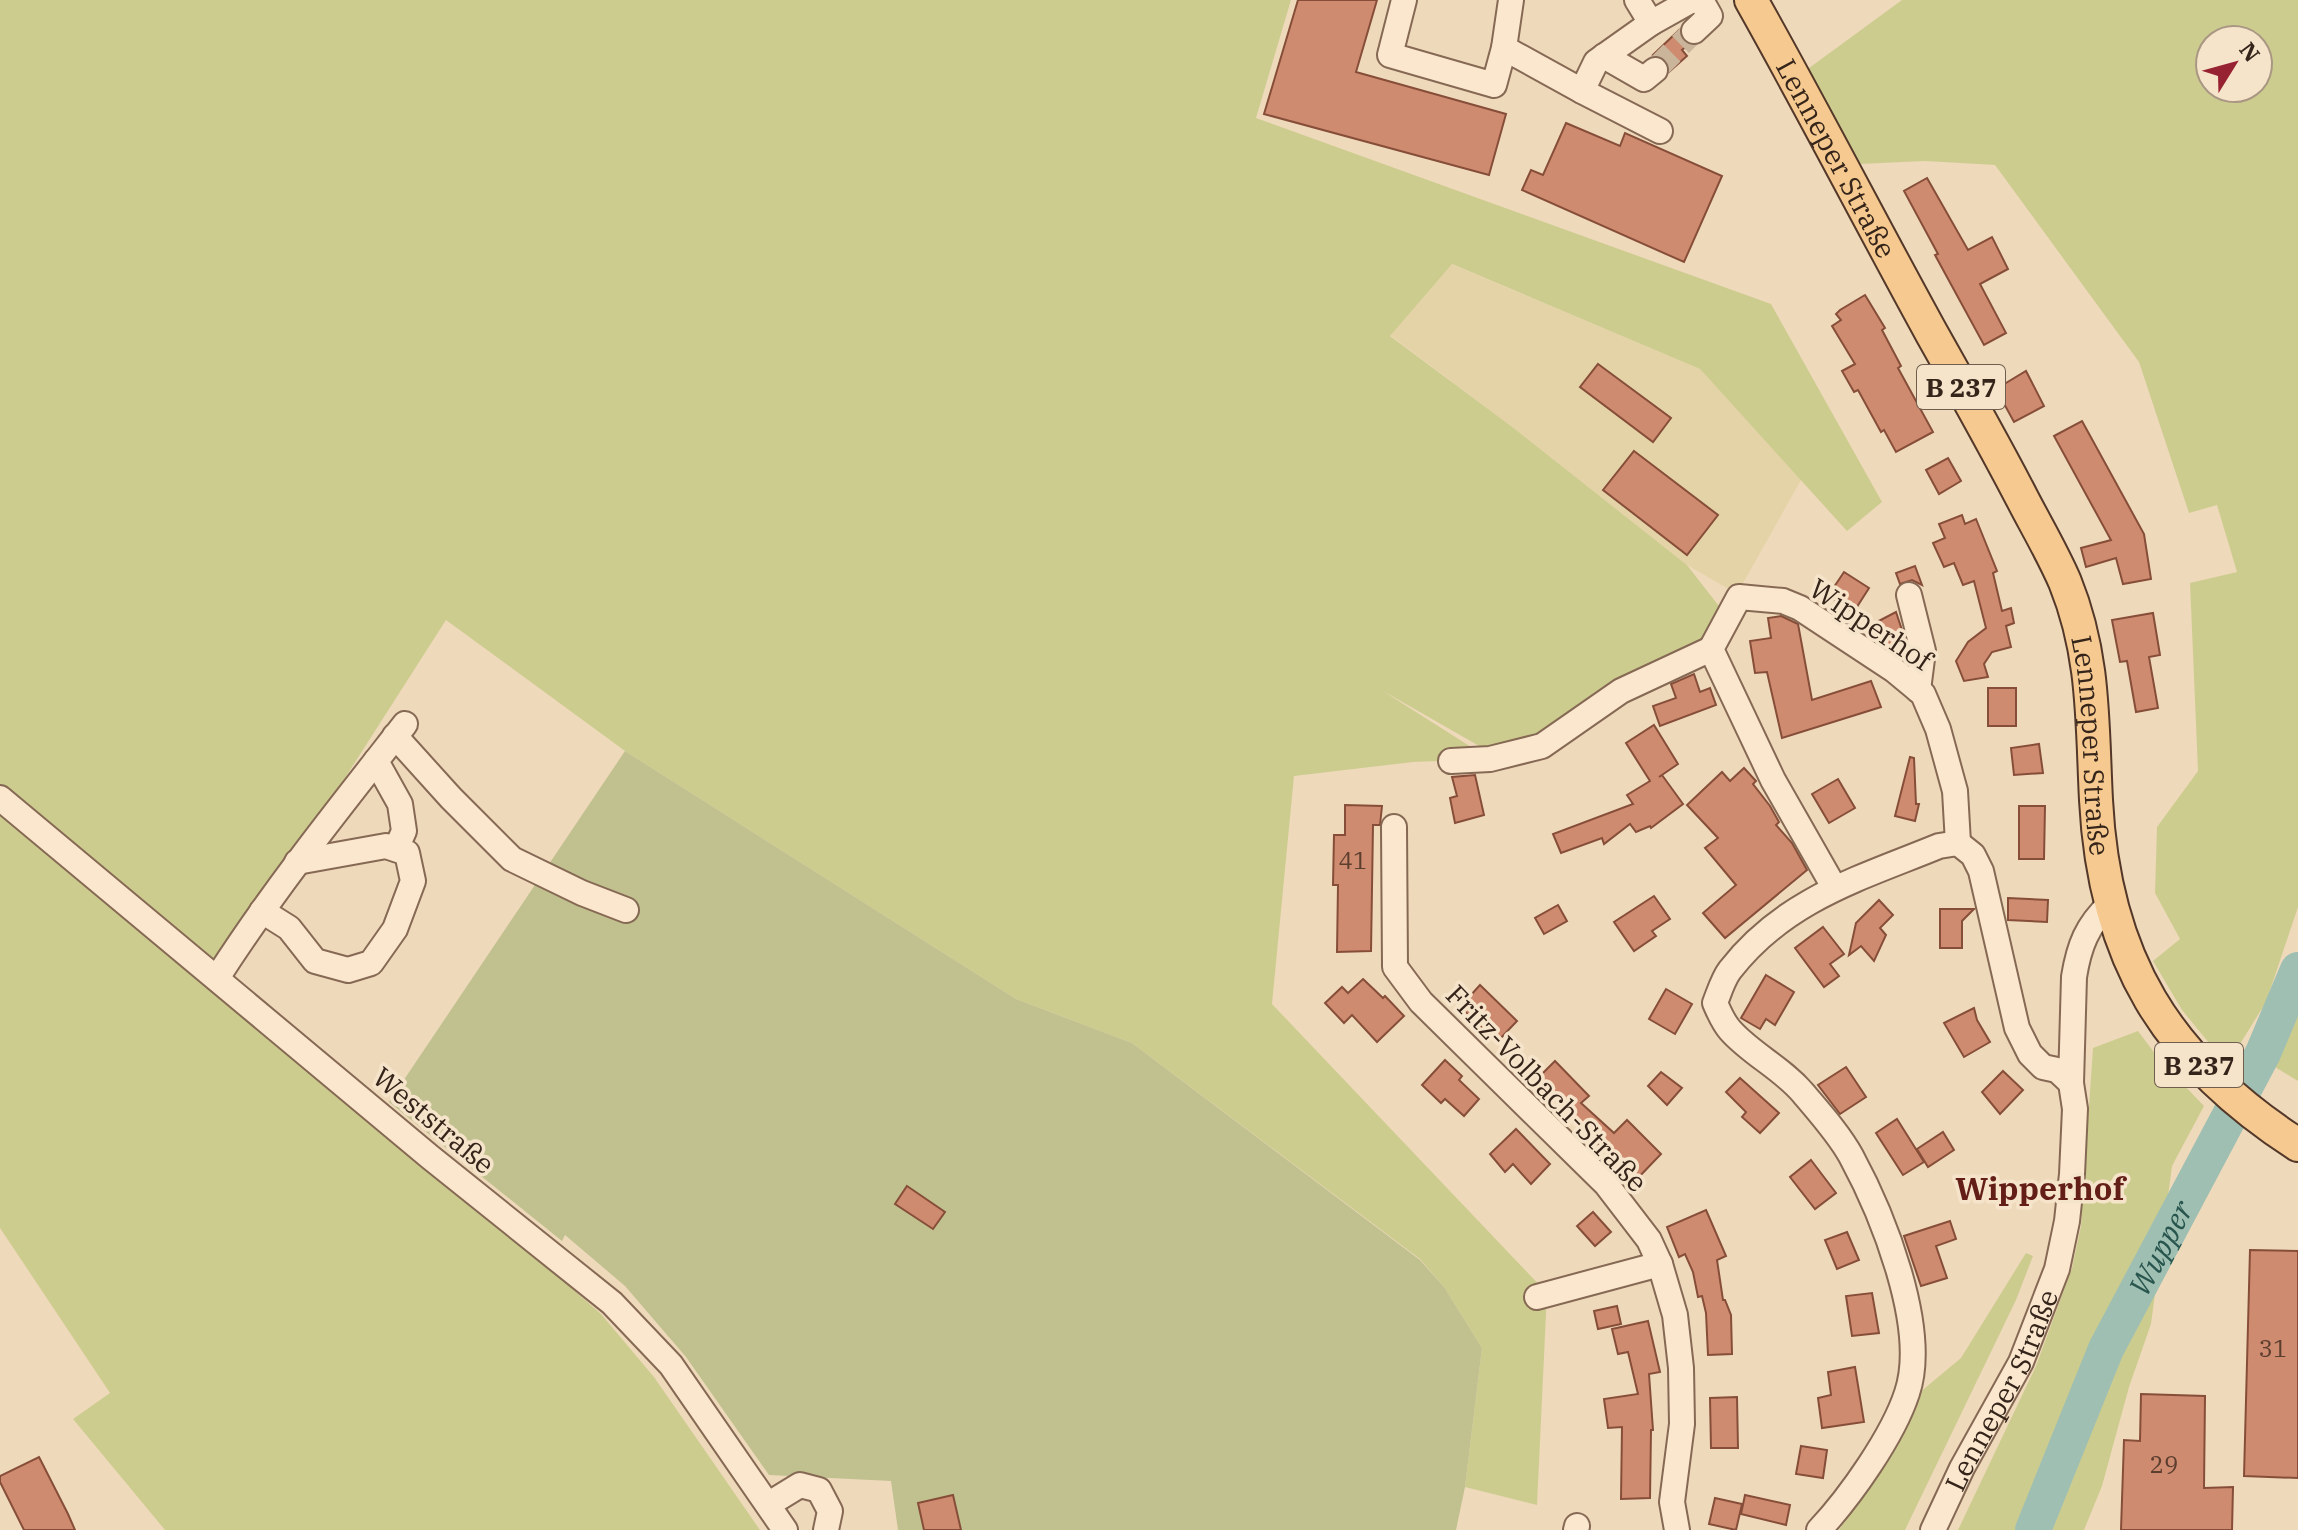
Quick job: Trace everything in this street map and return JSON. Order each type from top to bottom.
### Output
[{"type":"main road","name":"Lenneper Straße","points":[[1751,0],[2051,552],[2075,606],[2088,665],[2099,856],[2110,904]]},
{"type":"main road","name":"B 237","points":[[2110,904],[2124,948],[2160,1016],[2210,1078],[2260,1121],[2294,1143]]},
{"type":"street","points":[[1404,0],[1390,55],[1494,85],[1504,48],[1511,0]]},
{"type":"street","points":[[1637,0],[1651,23]]},
{"type":"street","points":[[1582,91],[1596,62],[1651,23],[1699,12]]},
{"type":"street","points":[[1504,48],[1660,131]]},
{"type":"street","points":[[1604,56],[1644,79],[1655,70]]},
{"type":"street","points":[[1909,595],[1923,651],[1918,690]]},
{"type":"street","name":"Wipperhof","points":[[1711,649],[1739,597],[1783,601],[1800,608],[1882,662],[1918,690],[1923,694],[1938,729],[1955,791],[1958,843]]},
{"type":"street","points":[[1451,761],[1490,759],[1542,746],[1621,691],[1711,649],[1773,780],[1834,887]]},
{"type":"street","points":[[217,978],[297,862],[400,730],[451,798],[512,859],[582,893],[626,910]]},
{"type":"street","points":[[376,761],[400,804],[404,831],[396,849]]},
{"type":"street","name":"Weststraße","points":[[0,798],[430,1157],[612,1303],[671,1365],[785,1530]]},
{"type":"street","name":"Fritz-Volbach-Straße","points":[[1394,827],[1395,967],[1421,1002],[1606,1184],[1649,1240],[1660,1264],[1675,1315],[1681,1368],[1682,1424],[1672,1502],[1676,1530]]},
{"type":"street","points":[[1819,1530],[1887,1436],[1908,1391],[1912,1351],[1910,1310],[1887,1236],[1850,1154],[1801,1090],[1727,1027],[1715,1003],[1729,971],[1764,935],[1799,906],[1834,887],[1939,846],[1958,843],[1973,855],[1981,871],[2017,1028],[2030,1054],[2043,1067],[2057,1070],[2071,1083]]},
{"type":"street","points":[[262,911],[289,928],[315,961],[348,970],[371,963],[395,929],[413,881],[407,853],[386,846],[297,862]]},
{"type":"street","name":"Lenneper Straße","points":[[1933,1530],[1962,1468],[2021,1362],[2057,1269],[2072,1174],[2075,1109],[2071,1083],[2072,1005],[2077,960],[2094,918],[2110,904]]},
{"type":"street","points":[[1537,1297],[1660,1264]]},
{"type":"street","points":[[769,1504],[800,1485],[819,1490],[830,1511],[826,1530]]},
{"type":"shaded area","points":[[0,0],[1291,0],[1256,118],[1771,304],[1882,502],[1847,531],[1700,369],[1452,264],[1390,336],[1511,426],[1687,565],[1722,610],[1706,644],[1534,740],[1488,751],[1383,691],[1490,759],[1413,762],[1294,776],[1272,1004],[1547,1293],[1537,1505],[1465,1487],[1482,1348],[1444,1287],[1420,1259],[1132,1043],[1016,999],[625,751],[446,620],[217,978],[601,1314],[654,1377],[760,1530],[165,1530],[73,1419],[110,1393],[0,1228]]},
{"type":"shaded area","points":[[1902,0],[2298,0],[2298,907],[2266,1002],[2227,1065],[2182,1010],[2153,961],[2180,939],[2155,893],[2157,827],[2198,771],[2190,583],[2237,572],[2217,505],[2189,513],[2139,362],[1995,165],[1925,161],[1837,165],[1794,79]]},
{"type":"shaded area","points":[[1451,264],[1700,369],[1801,480],[1737,594],[1687,565],[1390,335]]},
{"type":"shaded area","points":[[2298,1005],[2298,1081],[2275,1067]]},
{"type":"shaded area","points":[[2138,1031],[2159,1059],[2204,1106],[2172,1166],[2151,1324],[2129,1387],[2102,1486],[2084,1530],[1958,1530],[2036,1366],[2072,1268],[2081,1226],[2093,1048]]},
{"type":"shaded area","points":[[2026,1253],[2033,1256],[2016,1300],[1905,1530],[1839,1530],[1899,1444],[1919,1393],[1961,1358]]},
{"type":"green space","points":[[625,751],[1016,999],[1132,1043],[1420,1260],[1444,1287],[1482,1348],[1465,1487],[1456,1530],[898,1530],[891,1481],[769,1475],[686,1357],[625,1286],[565,1235],[562,1241],[389,1102]]},
{"type":"building","points":[[1298,0],[1377,0],[1356,72],[1506,114],[1489,175],[1264,114]]},
{"type":"building","points":[[1679,30],[1688,45],[1682,50],[1687,56],[1669,72],[1666,60],[1653,55]]},
{"type":"building","points":[[1566,123],[1620,146],[1625,133],[1722,176],[1684,262],[1522,190],[1531,170],[1543,175]]},
{"type":"building","points":[[1927,178],[1968,250],[1992,237],[2008,269],[1980,284],[2006,333],[1984,345],[1904,191]]},
{"type":"building","points":[[1865,295],[1885,328],[1882,330],[1901,366],[1898,368],[1933,432],[1896,452],[1858,390],[1854,392],[1842,371],[1855,364],[1832,326],[1841,320],[1836,314],[1840,310]]},
{"type":"building","points":[[1598,364],[1671,418],[1653,442],[1580,387]]},
{"type":"building","points":[[2026,371],[2044,406],[2014,422],[1996,389]]},
{"type":"building","points":[[2082,421],[2144,534],[2151,579],[2123,584],[2116,558],[2086,567],[2081,548],[2111,540],[2054,436]]},
{"type":"building","points":[[1634,451],[1718,515],[1687,555],[1603,490]]},
{"type":"building","points":[[1948,458],[1961,481],[1939,494],[1926,470]]},
{"type":"building","points":[[1962,515],[1965,524],[1976,519],[1997,571],[1993,573],[2002,611],[2011,608],[2014,623],[2006,626],[2011,647],[1992,652],[1984,664],[1988,677],[1964,681],[1956,661],[1968,642],[1986,628],[1974,581],[1963,585],[1954,563],[1944,567],[1933,543],[1945,538],[1939,524]]},
{"type":"building","points":[[1915,566],[1922,585],[1912,580],[1900,584],[1896,573]]},
{"type":"building","points":[[1844,572],[1869,588],[1855,610],[1848,610],[1828,596]]},
{"type":"building","points":[[1896,612],[1905,639],[1888,648],[1873,624]]},
{"type":"building","points":[[2153,613],[2160,655],[2149,657],[2158,708],[2136,712],[2127,661],[2120,662],[2112,620]]},
{"type":"building","points":[[1781,616],[1798,624],[1812,700],[1871,681],[1881,707],[1782,738],[1767,672],[1755,673],[1750,641],[1771,638],[1768,618]]},
{"type":"building","points":[[1694,674],[1700,692],[1710,688],[1716,705],[1660,726],[1653,706],[1676,698],[1671,684]]},
{"type":"building","points":[[1988,688],[2016,688],[2016,726],[1988,726]]},
{"type":"building","points":[[1654,725],[1678,764],[1659,777],[1662,775],[1683,804],[1651,828],[1636,832],[1630,824],[1604,844],[1602,838],[1561,853],[1553,834],[1633,804],[1627,795],[1650,781],[1626,743]]},
{"type":"building","points":[[2039,744],[2043,773],[2014,775],[2011,748]]},
{"type":"building","points":[[1910,757],[1914,758],[1916,804],[1919,804],[1915,821],[1895,816]]},
{"type":"building","points":[[1744,768],[1756,781],[1753,784],[1779,822],[1776,825],[1792,843],[1807,870],[1725,938],[1703,913],[1736,885],[1705,848],[1718,838],[1687,805],[1722,772],[1730,781]]},
{"type":"building","points":[[1475,775],[1484,815],[1455,823],[1450,798],[1457,796],[1452,777]]},
{"type":"building","points":[[1838,779],[1855,808],[1829,823],[1812,794]]},
{"type":"building","points":[[1345,805],[1382,806],[1380,825],[1373,825],[1371,951],[1337,952],[1338,885],[1333,885],[1334,835],[1345,835]]},
{"type":"building","points":[[2019,806],[2045,806],[2044,859],[2019,859]]},
{"type":"building","points":[[1654,896],[1670,919],[1652,931],[1656,936],[1634,951],[1614,922]]},
{"type":"building","points":[[2008,898],[2048,900],[2047,922],[2008,920]]},
{"type":"building","points":[[1879,900],[1893,915],[1880,928],[1886,935],[1874,961],[1861,946],[1849,955],[1856,923]]},
{"type":"building","points":[[1558,905],[1567,921],[1544,934],[1535,918]]},
{"type":"building","points":[[1940,909],[1974,909],[1962,921],[1962,948],[1940,948]]},
{"type":"building","points":[[1823,927],[1844,954],[1830,964],[1839,976],[1824,987],[1795,948]]},
{"type":"building","points":[[1766,975],[1794,992],[1775,1025],[1766,1019],[1760,1029],[1741,1018]]},
{"type":"building","points":[[1363,979],[1404,1016],[1377,1042],[1352,1015],[1344,1023],[1325,1003],[1342,987],[1348,993]]},
{"type":"building","points":[[1480,985],[1517,1021],[1497,1042],[1460,1007]]},
{"type":"building","points":[[1666,989],[1692,1004],[1675,1034],[1649,1019]]},
{"type":"building","points":[[1974,1008],[1990,1042],[1964,1057],[1944,1023]]},
{"type":"building","points":[[1445,1060],[1462,1076],[1459,1080],[1479,1099],[1464,1116],[1445,1099],[1441,1103],[1422,1085]]},
{"type":"building","points":[[1555,1061],[1589,1096],[1581,1103],[1614,1133],[1627,1120],[1661,1154],[1636,1180],[1534,1082]]},
{"type":"building","points":[[1846,1067],[1866,1097],[1840,1114],[1818,1085]]},
{"type":"building","points":[[2003,1071],[2023,1090],[2000,1114],[1982,1092]]},
{"type":"building","points":[[1661,1072],[1682,1088],[1667,1105],[1648,1086]]},
{"type":"building","points":[[1740,1078],[1779,1113],[1760,1133],[1742,1117],[1746,1112],[1726,1092]]},
{"type":"building","points":[[1897,1119],[1924,1162],[1903,1175],[1876,1133]]},
{"type":"building","points":[[1516,1129],[1550,1164],[1531,1184],[1513,1164],[1505,1172],[1490,1154]]},
{"type":"building","points":[[1943,1132],[1954,1150],[1928,1167],[1917,1149]]},
{"type":"building","points":[[1811,1160],[1836,1193],[1815,1209],[1790,1177]]},
{"type":"building","points":[[907,1186],[945,1212],[933,1229],[895,1204]]},
{"type":"building","points":[[1706,1210],[1726,1256],[1717,1260],[1723,1300],[1731,1315],[1732,1354],[1708,1355],[1702,1296],[1698,1297],[1693,1272],[1685,1254],[1679,1257],[1667,1227]]},
{"type":"building","points":[[1593,1212],[1611,1232],[1595,1246],[1577,1226]]},
{"type":"building","points":[[1950,1221],[1956,1239],[1936,1246],[1947,1278],[1921,1286],[1904,1236]]},
{"type":"building","points":[[1847,1232],[1859,1260],[1837,1269],[1825,1240]]},
{"type":"building","points":[[2250,1250],[2298,1251],[2298,1478],[2244,1476]]},
{"type":"building","points":[[1872,1293],[1879,1333],[1852,1336],[1846,1296]]},
{"type":"building","points":[[1617,1306],[1621,1324],[1598,1329],[1594,1311]]},
{"type":"building","points":[[1648,1321],[1660,1372],[1649,1374],[1653,1430],[1650,1498],[1621,1499],[1622,1427],[1608,1428],[1604,1399],[1638,1394],[1628,1352],[1618,1354],[1612,1329]]},
{"type":"building","points":[[1855,1367],[1864,1422],[1822,1428],[1818,1398],[1831,1395],[1828,1372]]},
{"type":"building","points":[[2141,1394],[2205,1396],[2204,1488],[2233,1487],[2232,1530],[2121,1530],[2124,1440],[2140,1441]]},
{"type":"building","points":[[1737,1397],[1738,1448],[1711,1448],[1710,1398]]},
{"type":"building","points":[[1801,1446],[1827,1450],[1823,1478],[1796,1474]]},
{"type":"building","points":[[39,1457],[75,1530],[24,1530],[0,1482],[0,1476]]},
{"type":"building","points":[[953,1495],[961,1530],[924,1530],[918,1503]]},
{"type":"building","points":[[1745,1495],[1790,1505],[1786,1525],[1741,1514]]},
{"type":"building","points":[[1715,1498],[1742,1504],[1736,1530],[1709,1524]]},
{"type":"waterway","name":"Wupper","points":[[2033,1530],[2106,1349],[2263,1053],[2298,970]]},
{"type":"tunnel","points":[[1655,70],[1694,31]]},
{"type":"district","name":"Wipperhof","points":[[2040,1188]]}]
